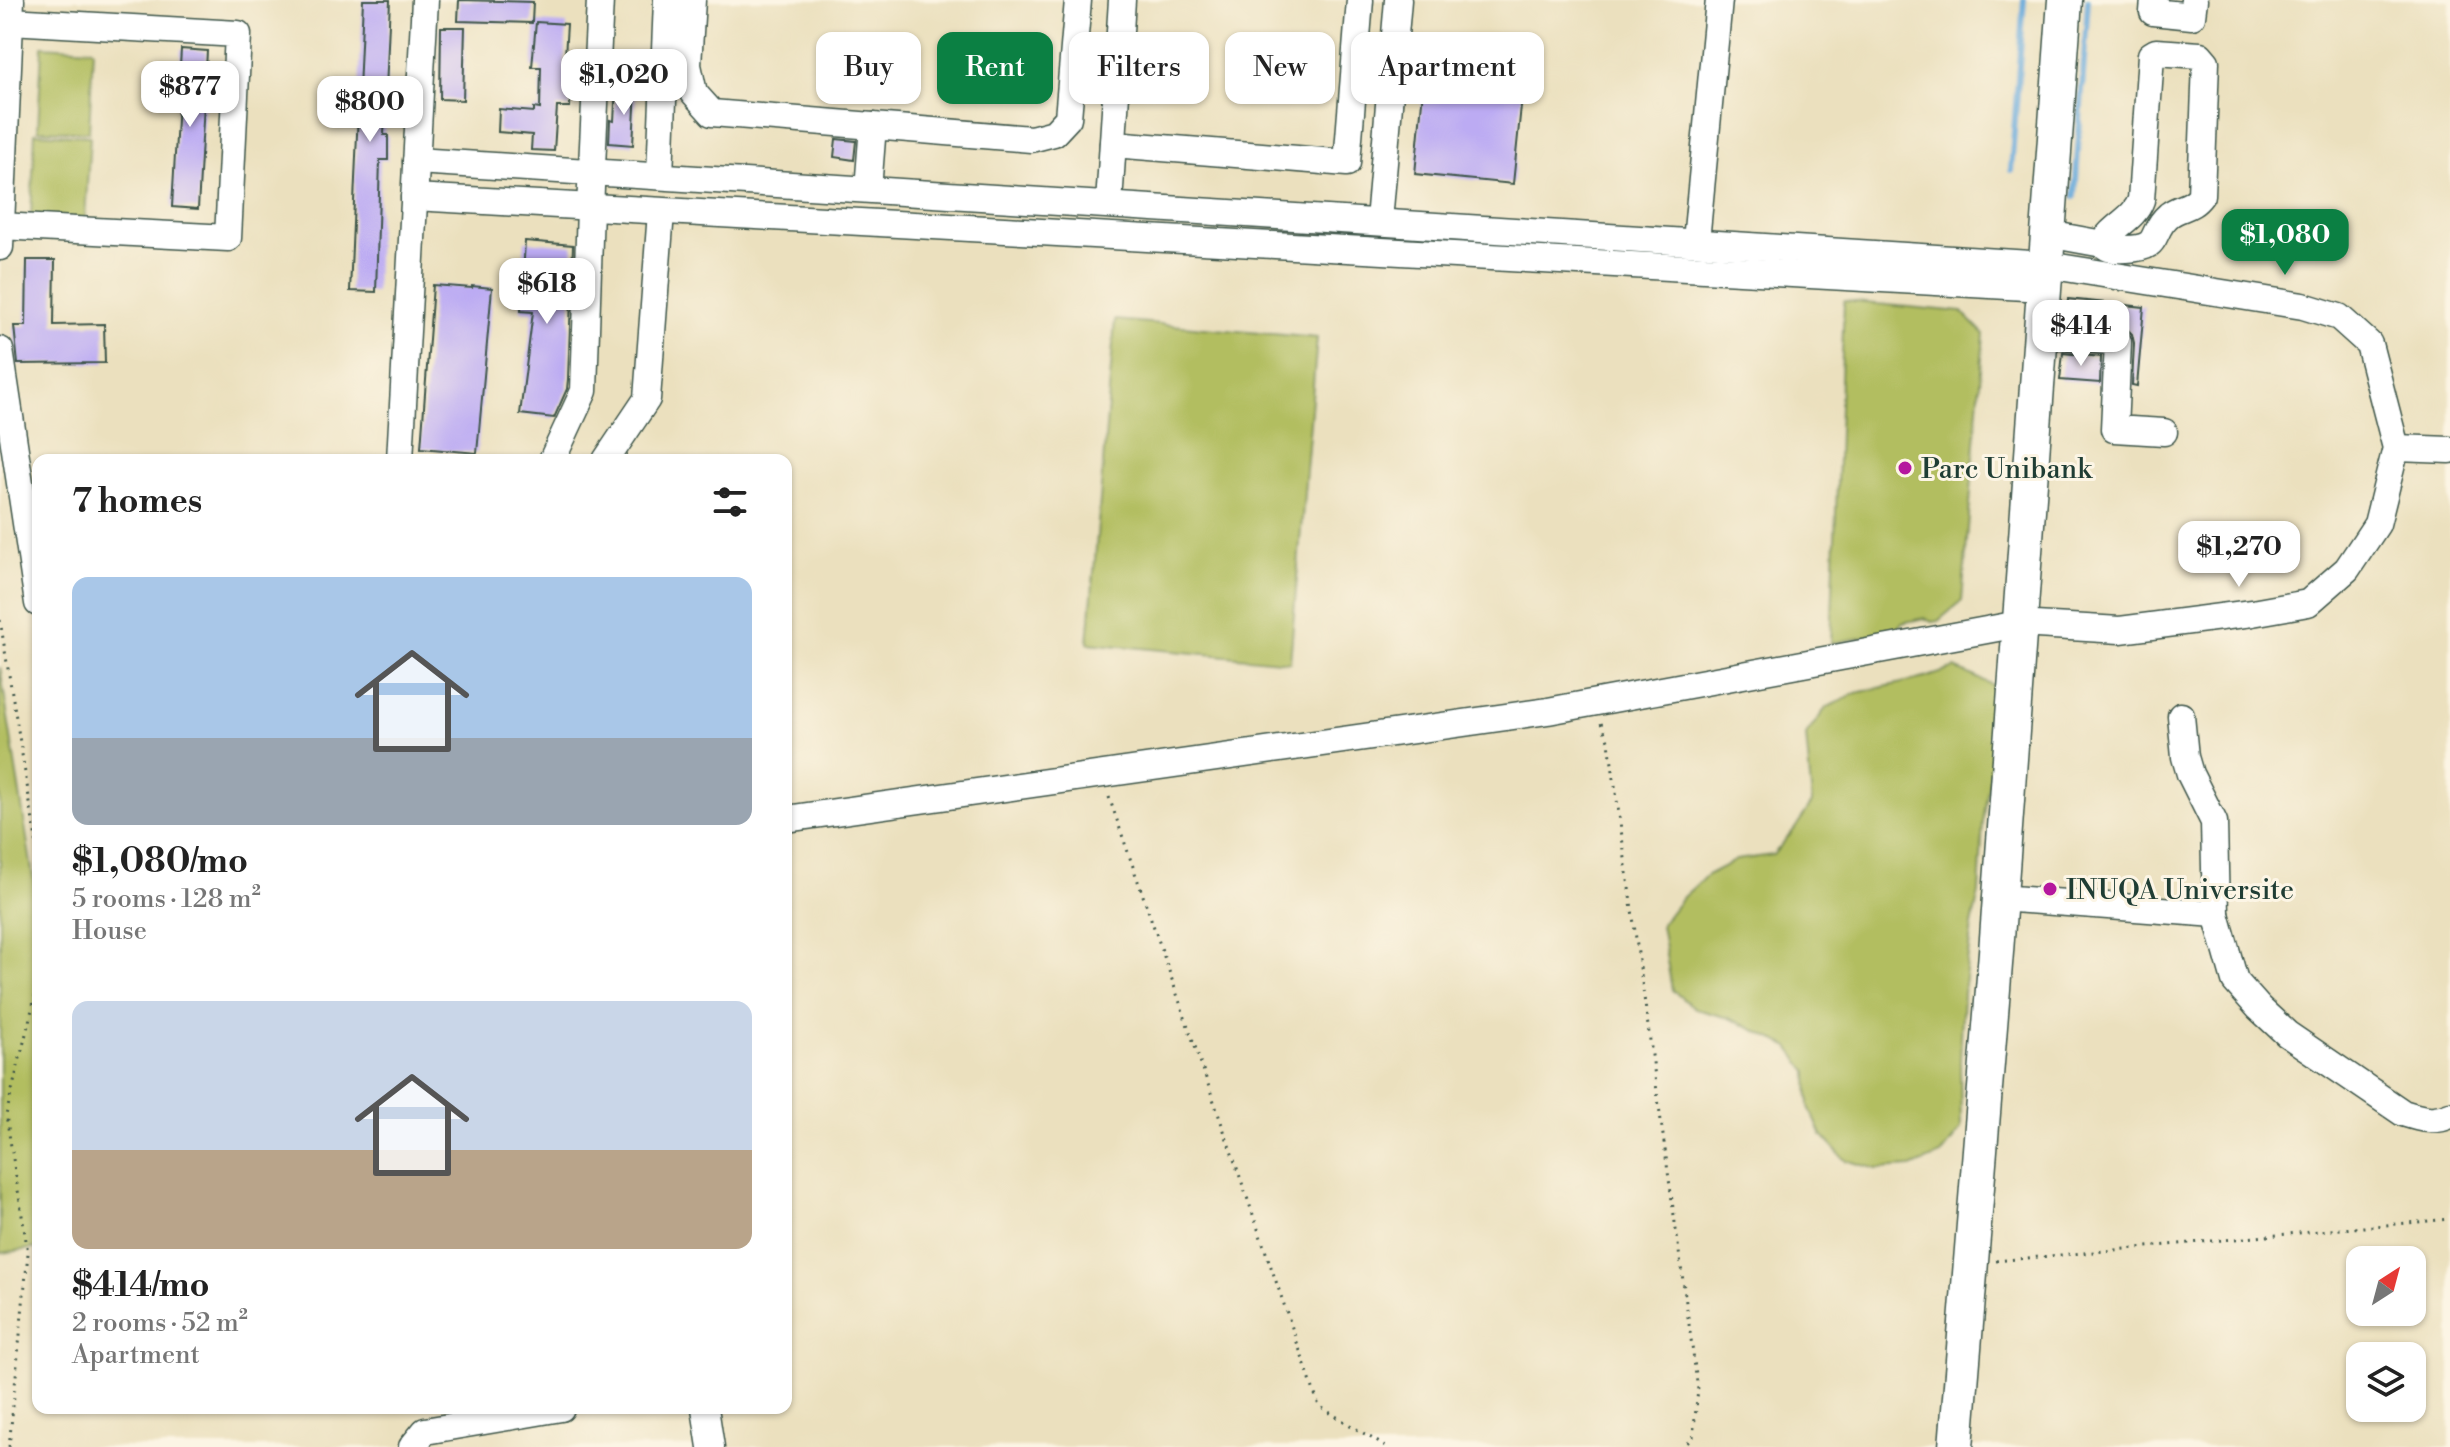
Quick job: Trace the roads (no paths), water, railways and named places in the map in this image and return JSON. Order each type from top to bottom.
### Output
[{"type":"main road","points":[[1956,1447],[2065,0]]},
{"type":"street","points":[[400,454],[425,0]]},
{"type":"street","points":[[555,454],[584,391],[600,0]]},
{"type":"street","points":[[660,176],[667,0]]},
{"type":"street","points":[[692,0],[688,65],[694,93],[712,113],[1031,139],[1054,133],[1068,118],[1078,0]]},
{"type":"street","points":[[1109,204],[1122,0]]},
{"type":"street","points":[[1113,144],[1347,163],[1360,0]]},
{"type":"street","points":[[1379,221],[1398,0]]},
{"type":"street","points":[[1696,241],[1719,0]]},
{"type":"street","points":[[2154,0],[2153,12],[2192,16],[2194,0]]},
{"type":"street","points":[[0,226],[228,238],[238,34],[11,11],[0,226],[0,247]]},
{"type":"street","points":[[414,197],[661,212],[2046,262],[2103,244],[2108,235],[2138,209],[2151,55],[2156,52],[2200,55],[2206,62],[2201,195],[2188,208],[2177,210],[2165,219],[2149,246],[2113,249],[2103,244]]},
{"type":"street","points":[[868,189],[873,126]]},
{"type":"street","points":[[416,161],[2046,262],[2303,306],[2339,317],[2369,344],[2396,448],[2377,524],[2347,569],[2308,603],[2120,630],[2019,624],[1592,703],[792,818]]},
{"type":"street","points":[[610,454],[647,399],[661,212]]},
{"type":"street","points":[[2040,335],[2118,342],[2114,429],[2164,432]]},
{"type":"street","points":[[0,350],[32,563]]},
{"type":"street","points":[[2396,448],[2450,450]]},
{"type":"street","points":[[2181,716],[2190,774],[2214,822],[2216,914],[2235,981],[2287,1034],[2403,1113],[2425,1120],[2450,1115]]},
{"type":"street","points":[[1999,898],[2216,914]]},
{"type":"street","points":[[412,1447],[425,1431],[526,1414]]},
{"type":"street","points":[[706,1414],[711,1447]]},
{"type":"waterway","points":[[2011,170],[2024,0]]},
{"type":"waterway","points":[[2075,196],[2088,0]]},
{"type":"place","name":"Parc Unibank","points":[[1905,468]]},
{"type":"place","name":"INUQA Universite","points":[[2050,889]]}]
